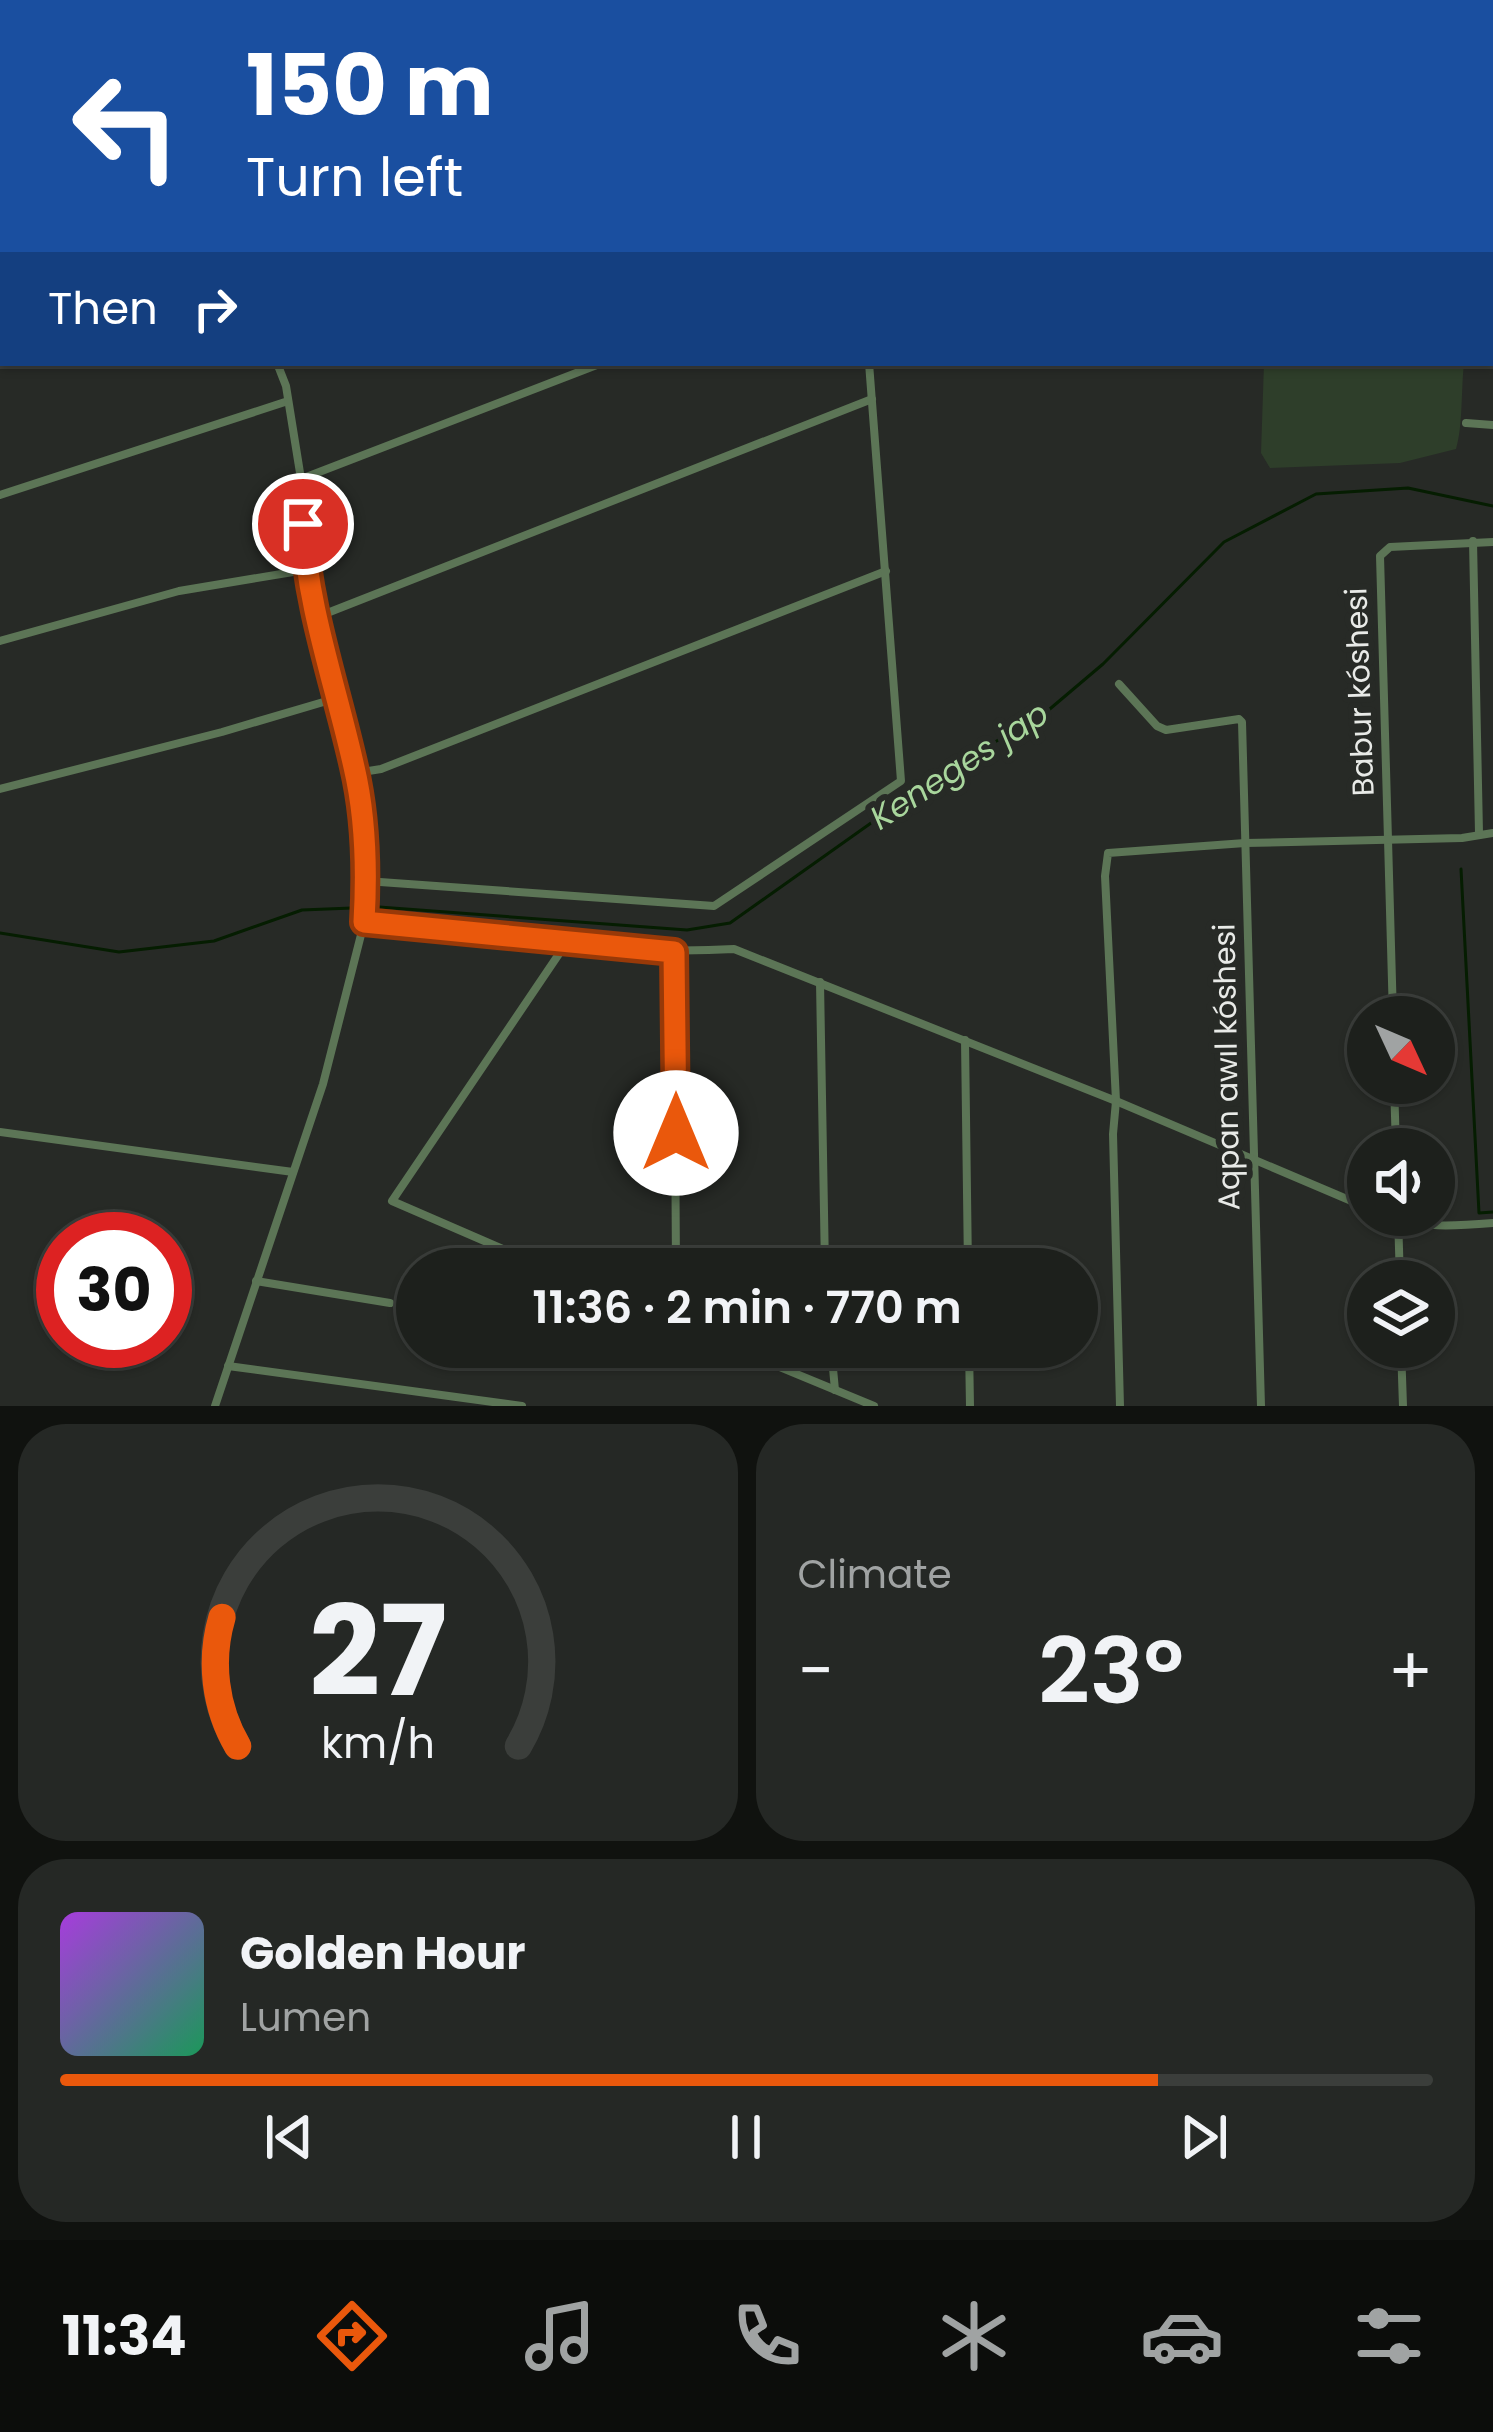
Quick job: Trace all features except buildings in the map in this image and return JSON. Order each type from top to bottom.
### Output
[{"type":"street","points":[[214,1406],[322,1084],[364,922],[366,881],[356,772],[305,570],[301,479],[278,366]]},
{"type":"street","points":[[301,479],[594,366]]},
{"type":"street","points":[[366,881],[714,906],[901,781],[869,366]]},
{"type":"street","points":[[317,617],[872,399]]},
{"type":"street","points":[[0,495],[288,401]]},
{"type":"street","points":[[1466,423],[1493,424]]},
{"type":"street","points":[[1479,833],[1473,541],[1493,542]]},
{"type":"street","name":"Babur kóshesi","points":[[1388,841],[1380,556],[1390,548],[1473,541]]},
{"type":"street","points":[[0,641],[179,591],[305,570]]},
{"type":"street","points":[[356,772],[381,769],[886,571]]},
{"type":"street","name":"Aqpan awıl kóshesi","points":[[1119,684],[1166,730],[1238,719],[1242,727],[1261,1406]]},
{"type":"street","points":[[0,789],[338,698]]},
{"type":"street","points":[[1120,1406],[1116,1101],[1106,856],[1111,850],[1462,838],[1493,832]]},
{"type":"street","points":[[1388,841],[1392,996]]},
{"type":"street","points":[[364,922],[566,945],[674,952],[734,949],[1116,1101],[1347,1200]]},
{"type":"street","points":[[501,1248],[392,1201],[566,945]]},
{"type":"street","points":[[674,952],[676,1248]]},
{"type":"street","points":[[820,982],[825,1248]]},
{"type":"street","points":[[965,1040],[968,1248]]},
{"type":"street","points":[[0,1132],[293,1172]]},
{"type":"street","points":[[1455,1226],[1493,1223]]},
{"type":"street","points":[[256,1281],[390,1303]]},
{"type":"street","points":[[228,1366],[522,1406]]},
{"type":"street","points":[[782,1368],[874,1406]]},
{"type":"street","points":[[833,1368],[835,1390]]},
{"type":"street","points":[[969,1368],[970,1406]]},
{"type":"street","points":[[1402,1368],[1403,1406]]},
{"type":"green space","points":[[1264,366],[1464,366],[1456,449],[1400,463],[1270,468],[1261,453]]},
{"type":"waterway","name":"Keneges jap","points":[[379,907],[687,930],[730,923],[957,762],[1038,719],[1103,664],[1224,542],[1316,494],[1408,488],[1493,506]]},
{"type":"waterway","points":[[1461,869],[1479,1213],[1493,1212]]},
{"type":"waterway","name":"Keneges jap","points":[[0,933],[119,952],[214,941],[302,910],[352,908]]},
{"type":"route","points":[[303,524],[305,570],[356,772],[367,866],[364,922],[674,952],[676,1133]]}]
